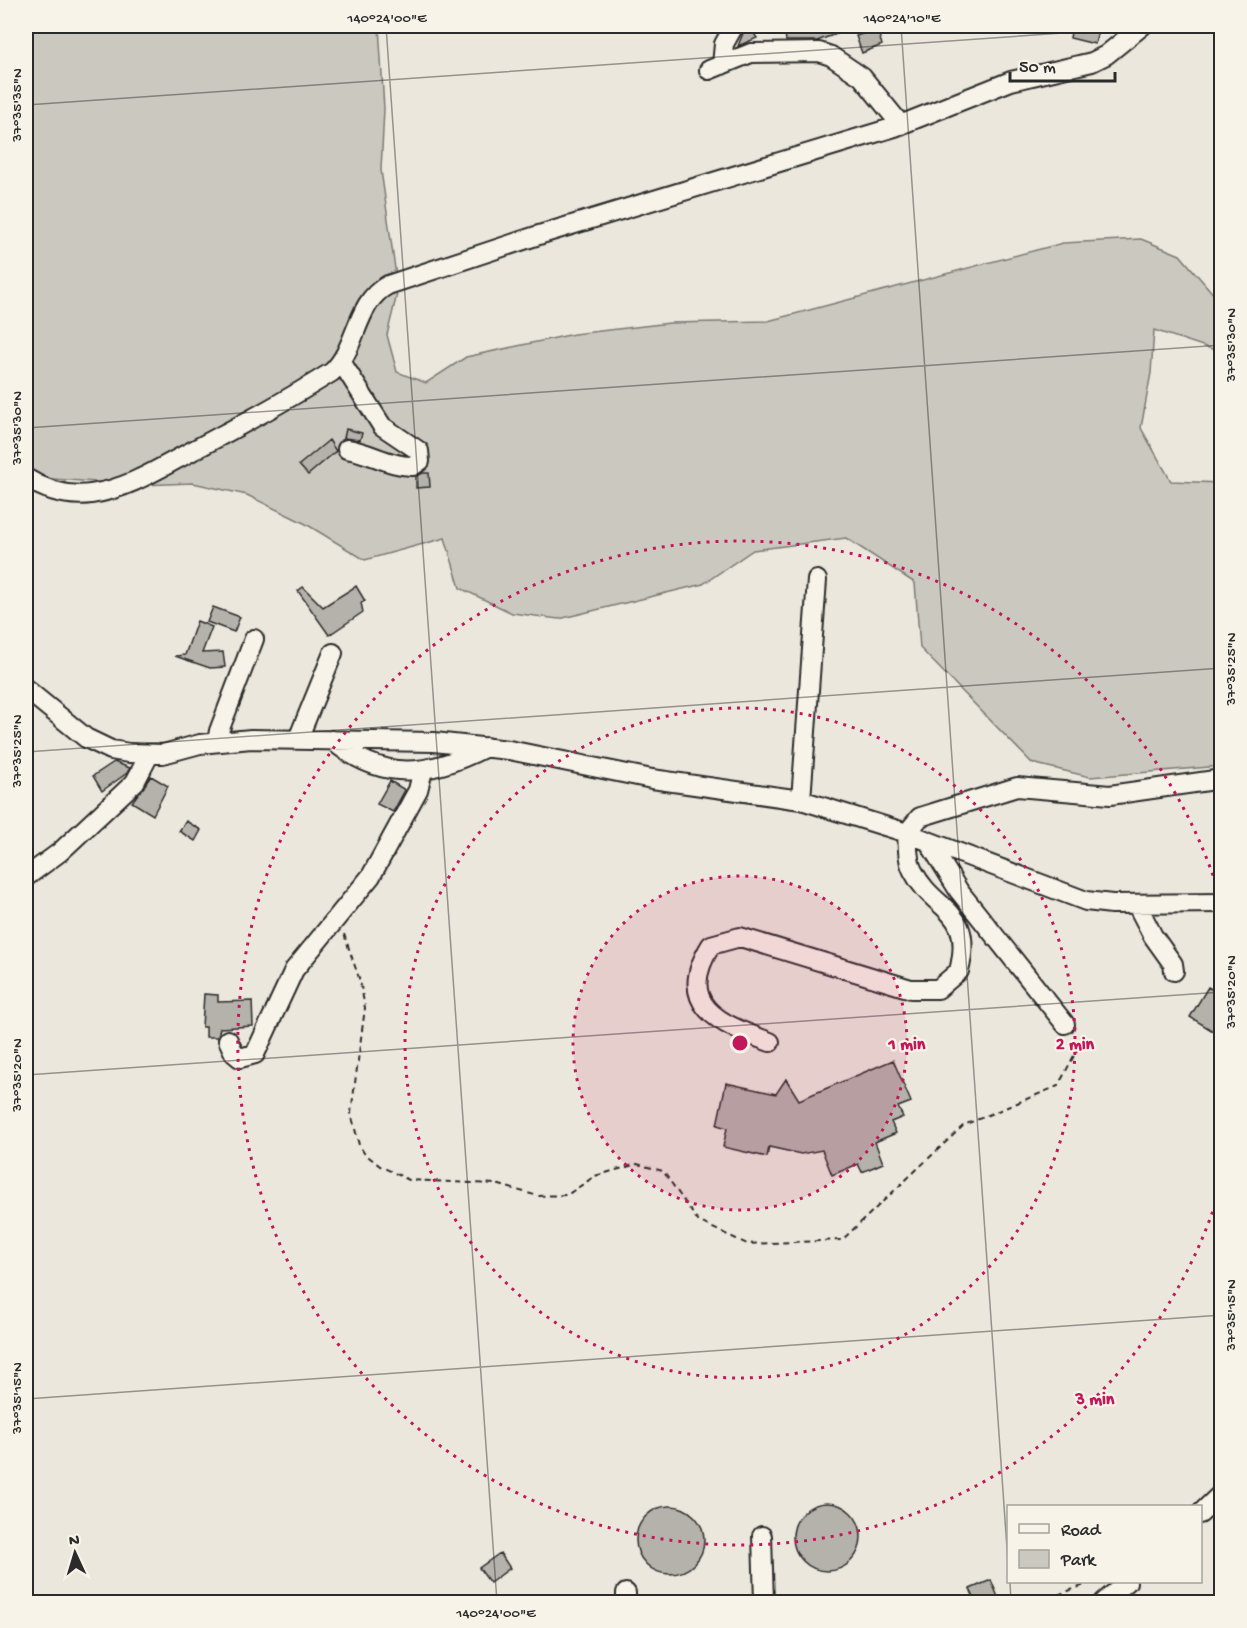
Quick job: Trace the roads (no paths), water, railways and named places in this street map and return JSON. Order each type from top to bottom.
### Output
[{"type":"street","points":[[734,26],[724,44],[716,67],[752,53],[819,52],[831,56],[862,77],[901,125]]},
{"type":"street","points":[[26,478],[46,489],[67,494],[88,494],[123,486],[303,390],[342,363],[367,305],[372,297],[388,285],[509,245],[901,125],[1011,81],[1092,62],[1106,55],[1142,26]]},
{"type":"street","points":[[342,363],[382,426],[419,451],[420,461],[413,466],[402,465],[364,451],[347,449]]},
{"type":"street","points":[[801,800],[817,580]]},
{"type":"street","points":[[217,741],[254,639]]},
{"type":"street","points":[[298,739],[333,653]]},
{"type":"street","points":[[26,689],[86,738],[111,750],[149,754],[217,741],[298,739],[434,742],[486,747],[652,779],[801,800],[907,833],[1086,901],[1137,904],[1221,903]]},
{"type":"street","points":[[332,740],[351,755],[384,770],[423,770],[459,761],[486,747]]},
{"type":"street","points":[[26,877],[60,852],[135,782],[149,754]]},
{"type":"street","points":[[228,1040],[234,1053],[240,1058],[255,1054],[294,970],[371,876],[418,790],[423,770]]},
{"type":"street","points":[[770,1041],[735,1029],[703,1008],[697,991],[697,974],[711,945],[740,938],[911,989],[938,989],[959,970],[963,941],[959,925],[912,870],[907,833],[920,817],[1017,786],[1110,795],[1221,779]]},
{"type":"street","points":[[927,841],[959,891],[1065,1024]]},
{"type":"street","points":[[1137,904],[1153,936],[1173,964],[1174,971]]},
{"type":"street","points":[[1202,1512],[1221,1493]]},
{"type":"street","points":[[762,1536],[764,1602]]},
{"type":"street","points":[[1104,1602],[1125,1583]]}]
